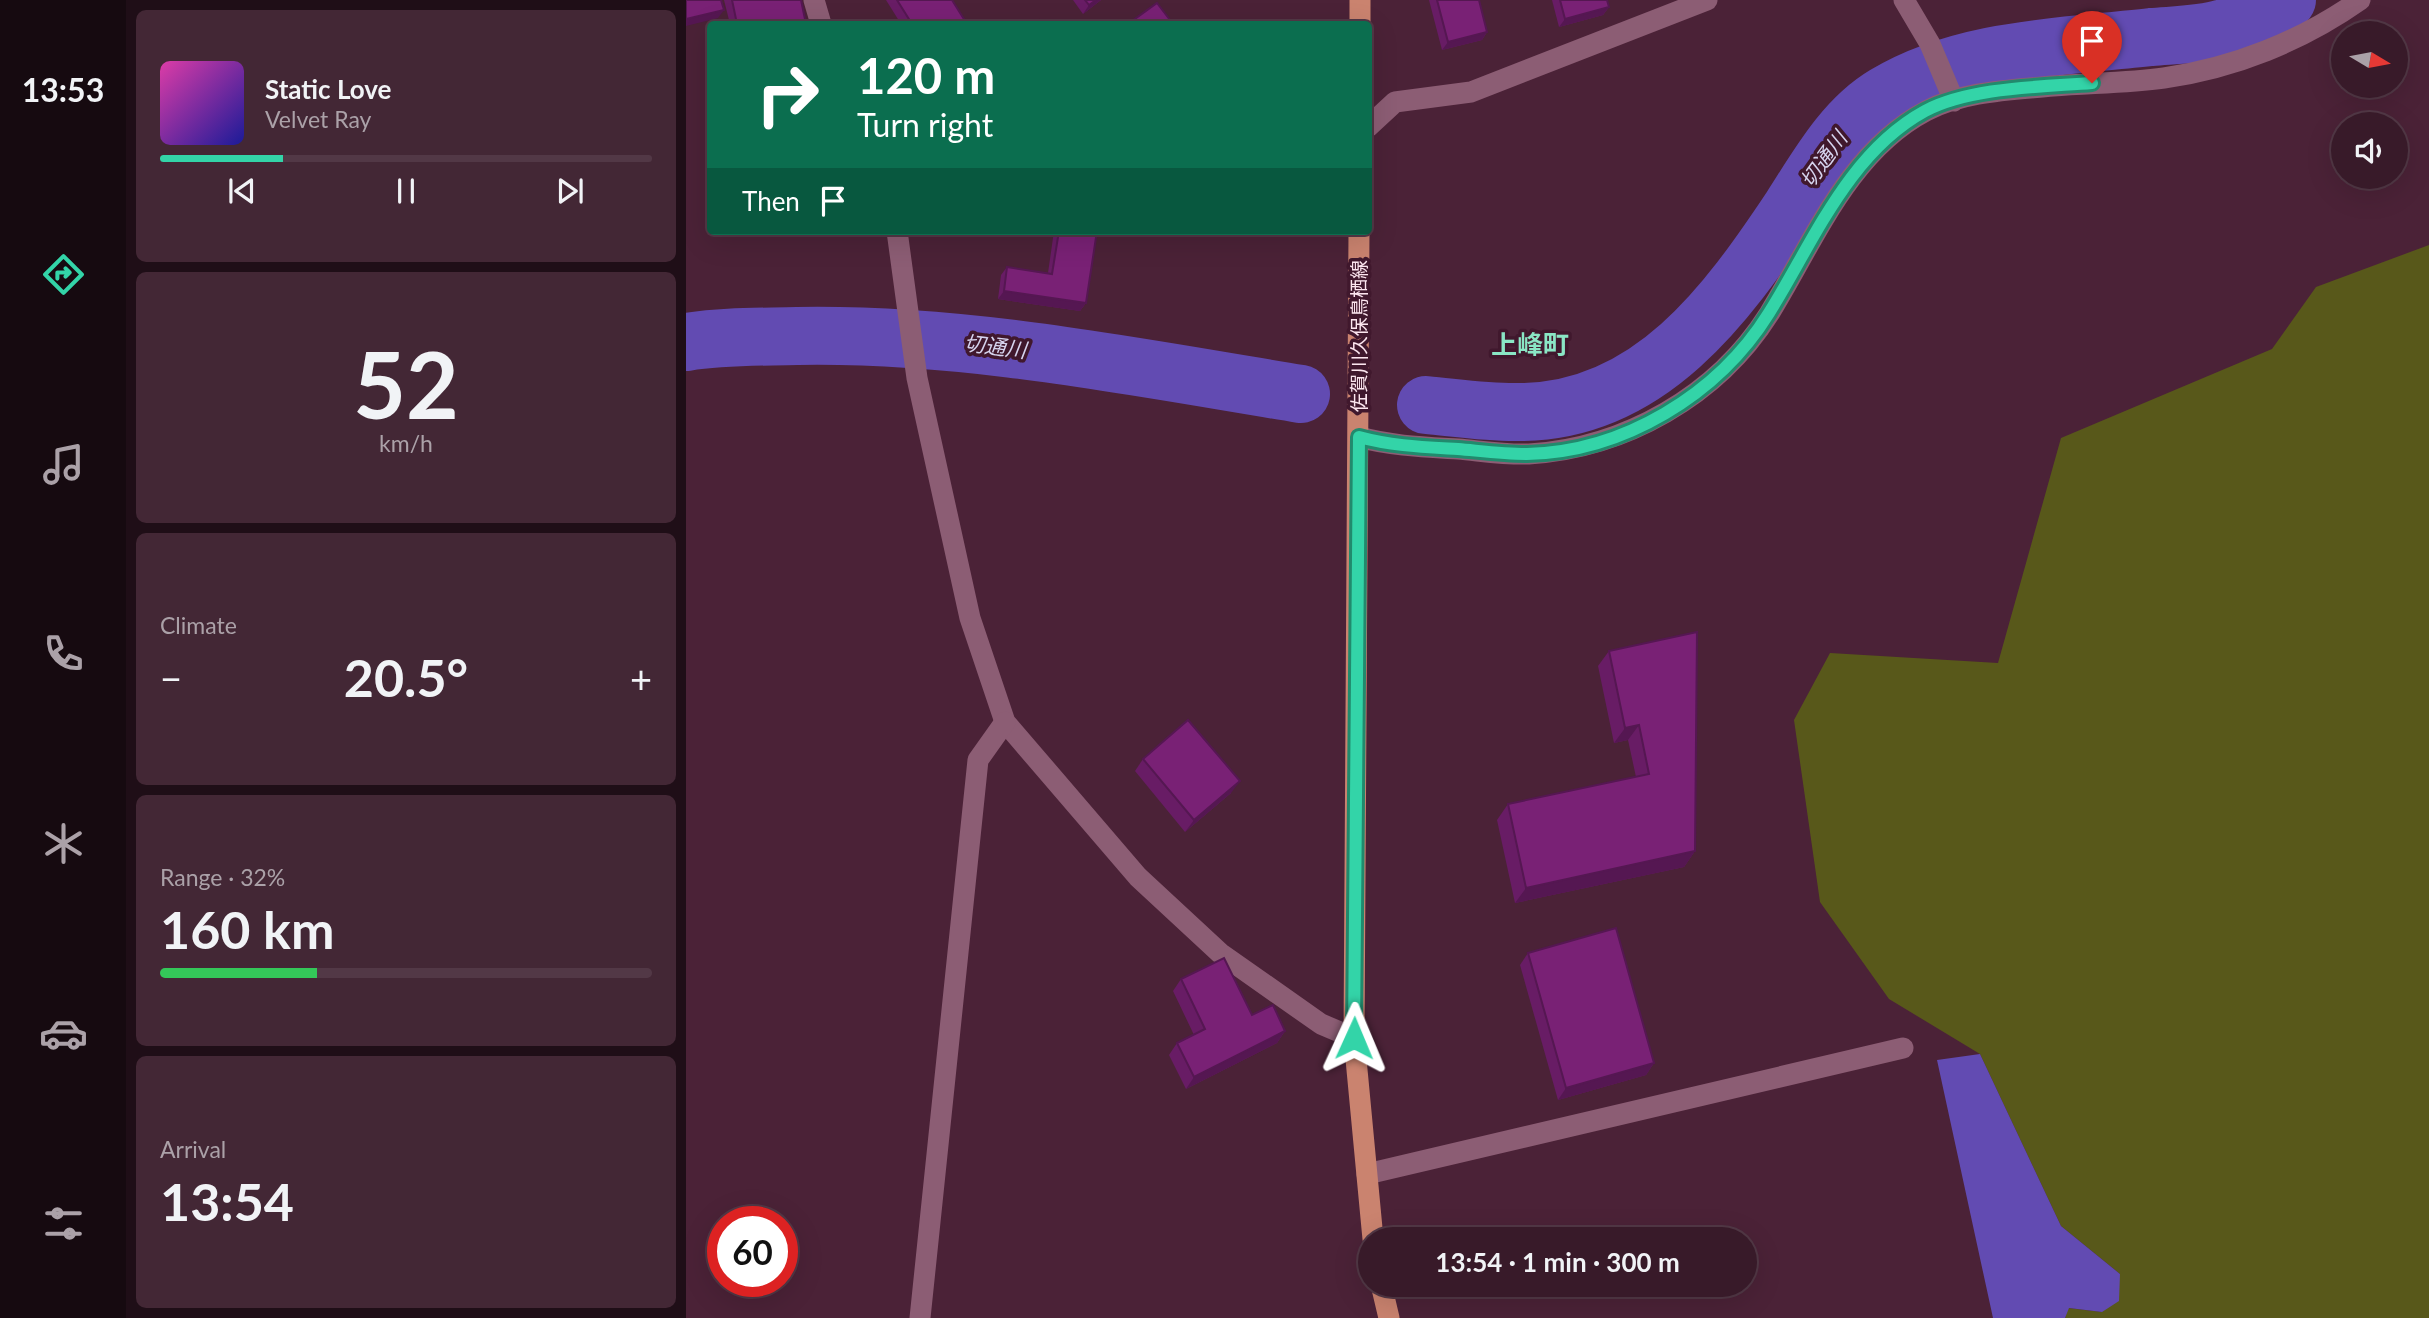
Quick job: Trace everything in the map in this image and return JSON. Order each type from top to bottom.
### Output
[{"type":"main road","points":[[1360,0],[1360,21]]},
{"type":"main road","name":"佐賀川久保鳥栖線","points":[[1360,235],[1354,1038],[1372,1227]]},
{"type":"main road","points":[[1384,1297],[1389,1318]]},
{"type":"street","points":[[814,0],[820,21]]},
{"type":"street","points":[[1372,123],[1395,102],[1471,92],[1707,0]]},
{"type":"street","points":[[1904,0],[1930,44],[1954,101]]},
{"type":"street","points":[[1359,437],[1390,445],[1528,454],[1587,445],[1635,429],[1665,414],[1711,381],[1735,358],[1769,314],[1792,269],[1864,162],[1926,110],[1995,92],[2164,78],[2227,65],[2281,45],[2334,18],[2360,0]]},
{"type":"street","points":[[898,235],[917,377],[970,618],[1005,722],[1138,877],[1220,953],[1321,1024],[1354,1038]]},
{"type":"street","points":[[920,1318],[978,760],[1005,722]]},
{"type":"street","points":[[1367,1174],[1903,1048]]},
{"type":"shaded area","points":[[2429,245],[2429,1318],[2065,1318],[2068,1308],[2102,1312],[2120,1274],[2061,1226],[1980,1054],[1889,999],[1820,902],[1794,720],[1830,653],[1998,663],[2061,438],[2272,349],[2316,287]]},
{"type":"shaded area","points":[[1980,1054],[2061,1226],[2120,1274],[2119,1301],[2102,1312],[2069,1308],[2065,1318],[1993,1318],[1937,1060]]},
{"type":"building","points":[[686,0],[721,0],[724,10],[686,19]]},
{"type":"building","points":[[732,0],[801,0],[805,21],[736,21]]},
{"type":"building","points":[[897,0],[952,0],[965,21],[910,21]]},
{"type":"building","points":[[1437,0],[1479,0],[1487,32],[1448,42]]},
{"type":"building","points":[[1560,0],[1607,0],[1609,7],[1565,19]]},
{"type":"building","points":[[1157,3],[1171,21],[1132,21]]},
{"type":"building","points":[[1058,235],[1096,235],[1086,303],[1004,291],[1007,267],[1052,274]]},
{"type":"building","points":[[1697,632],[1695,851],[1526,888],[1508,804],[1649,774],[1639,725],[1625,728],[1609,651]]},
{"type":"building","points":[[1188,720],[1240,781],[1194,820],[1143,759]]},
{"type":"building","points":[[1616,928],[1654,1063],[1566,1088],[1528,953]]},
{"type":"building","points":[[1224,958],[1252,1015],[1273,1005],[1285,1031],[1194,1077],[1177,1043],[1205,1029],[1181,979]]},
{"type":"waterway","name":"切通川","points":[[1426,405],[1509,412],[1567,407],[1609,393],[1646,372],[1680,346],[1740,280],[1844,131],[1870,105],[1915,79],[1947,68],[2014,52],[2216,30],[2249,19],[2287,0]]},
{"type":"waterway","name":"切通川","points":[[686,342],[797,336],[924,340],[1113,363],[1301,394]]},
{"type":"district","name":"上峰町","points":[[1530,345]]},
{"type":"route","points":[[1354,1038],[1359,437],[1390,445],[1528,454],[1587,445],[1635,429],[1686,400],[1735,358],[1769,314],[1792,269],[1842,192],[1864,162],[1899,130],[1926,110],[1954,101],[1995,92],[2092,83]]}]
